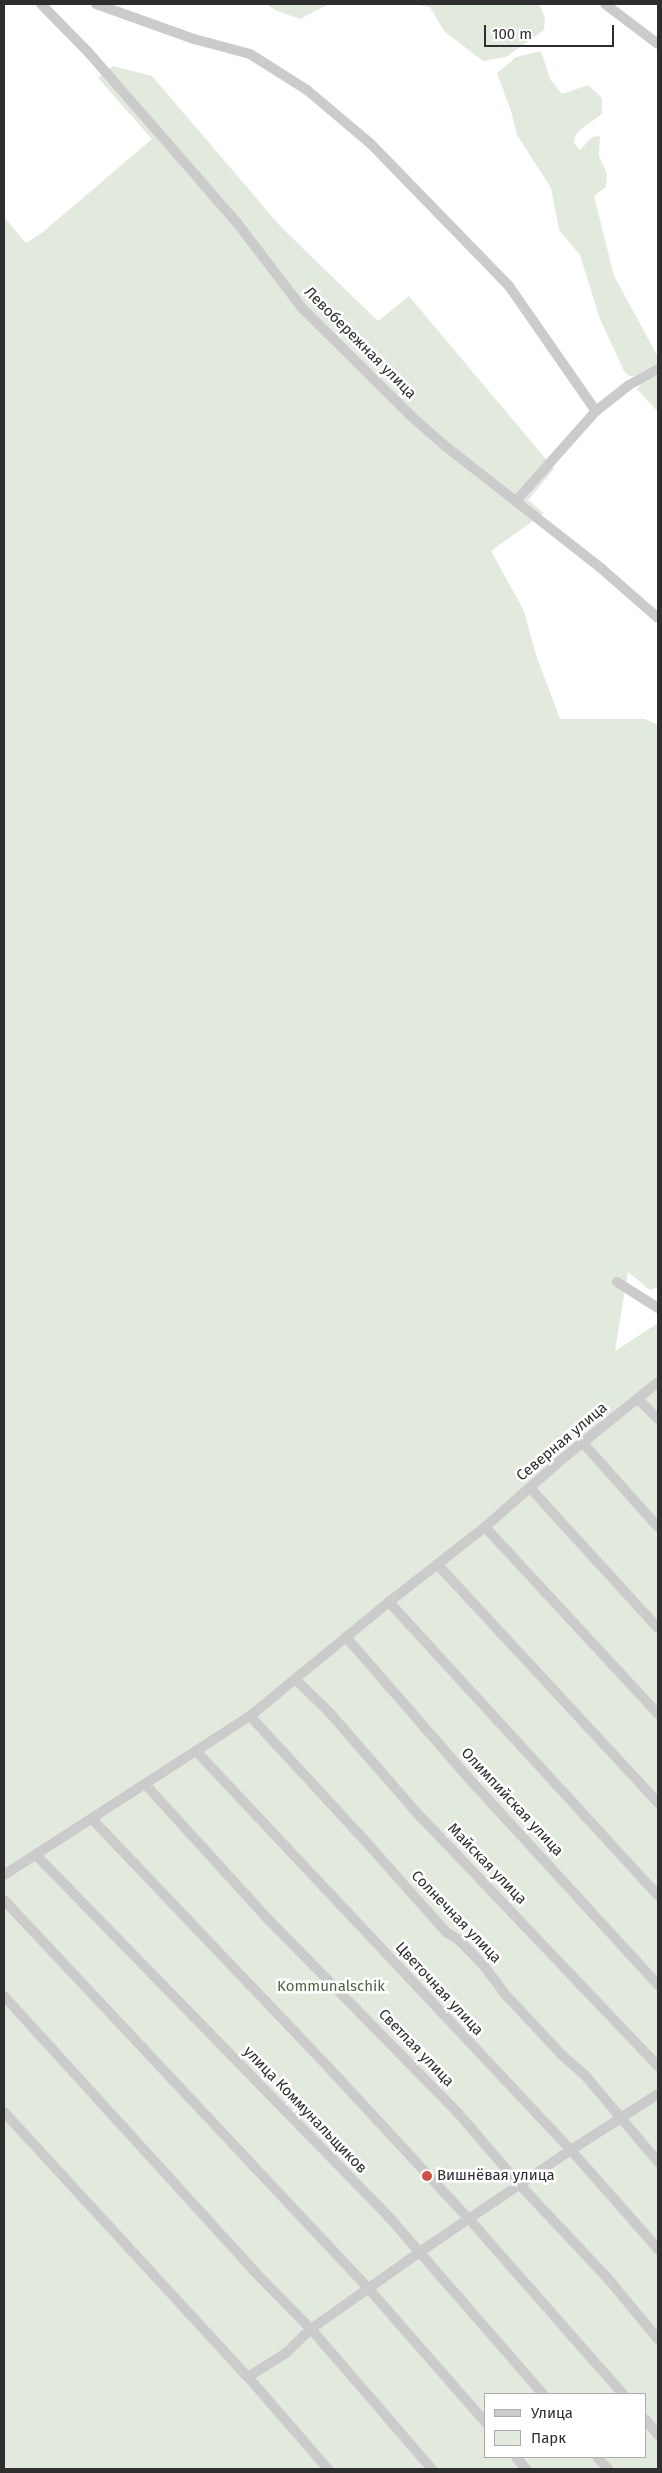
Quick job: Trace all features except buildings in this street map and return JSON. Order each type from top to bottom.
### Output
[{"type":"street","name":"Левобережная улица","points":[[41,4],[89,53],[238,224],[302,308],[410,415],[602,569],[658,618]]},
{"type":"street","points":[[96,4],[194,39],[250,54],[307,90],[370,143],[509,286],[596,411]]},
{"type":"street","points":[[605,4],[658,44]]},
{"type":"street","points":[[516,501],[596,411],[629,385],[658,369]]},
{"type":"street","points":[[618,1282],[658,1308]]},
{"type":"street","name":"Северная улица","points":[[4,1875],[250,1716],[389,1602],[485,1527],[658,1382]]},
{"type":"street","points":[[638,1399],[658,1419]]},
{"type":"street","points":[[583,1443],[658,1527]]},
{"type":"street","points":[[530,1489],[658,1628]]},
{"type":"street","points":[[485,1527],[658,1714]]},
{"type":"street","points":[[437,1564],[658,1803]]},
{"type":"street","points":[[389,1602],[658,1896]]},
{"type":"street","name":"Олимпийская улица","points":[[346,1637],[474,1784],[658,1985]]},
{"type":"street","name":"Майская улица","points":[[296,1680],[329,1712],[418,1814],[658,2066]]},
{"type":"street","name":"Солнечная улица","points":[[250,1716],[446,1932],[459,1940],[484,1966],[504,1993],[564,2056],[584,2074],[658,2162]]},
{"type":"street","name":"Цветочная улица","points":[[196,1751],[571,2150],[658,2249]]},
{"type":"street","name":"Светлая улица","points":[[145,1784],[267,1918],[458,2113],[520,2185],[610,2281],[658,2339]]},
{"type":"street","points":[[92,1818],[470,2220],[622,2393]]},
{"type":"street","name":"улица Коммунальщиков","points":[[36,1855],[421,2251],[542,2393]]},
{"type":"street","points":[[4,1900],[368,2288],[484,2421]]},
{"type":"street","points":[[4,1996],[252,2269],[311,2329],[432,2469]]},
{"type":"street","points":[[248,2377],[286,2353],[311,2329],[421,2251],[658,2094]]},
{"type":"street","points":[[4,2112],[248,2377],[328,2469]]},
{"type":"street","points":[[647,2421],[658,2435]]},
{"type":"street","points":[[517,2458],[526,2469]]},
{"type":"street","points":[[598,2458],[608,2469]]},
{"type":"green space","points":[[266,4],[329,4],[300,19],[277,11]]},
{"type":"green space","points":[[412,4],[539,4],[545,18],[544,30],[506,57],[483,61],[444,31],[430,7]]},
{"type":"green space","points":[[541,51],[550,79],[562,94],[588,85],[602,98],[602,114],[580,130],[575,136],[574,143],[580,150],[592,137],[600,136],[599,156],[607,174],[606,187],[594,196],[614,276],[658,357],[658,363],[635,376],[629,376],[624,371],[600,319],[580,255],[559,230],[551,188],[517,135],[511,111],[497,73],[516,57]]},
{"type":"green space","name":"Kommunalschik","points":[[113,66],[152,76],[281,227],[378,321],[409,296],[554,469],[528,500],[544,513],[491,551],[524,611],[536,655],[560,719],[645,719],[658,725],[658,1287],[650,1290],[628,1272],[615,1351],[658,1323],[658,2469],[4,2469],[4,217],[26,243],[43,232],[152,139],[98,78]]},
{"type":"green space","points":[[655,376],[658,377],[658,412],[637,389],[643,382]]},
{"type":"place","name":"Вишнёвая улица","points":[[427,2176]]}]
